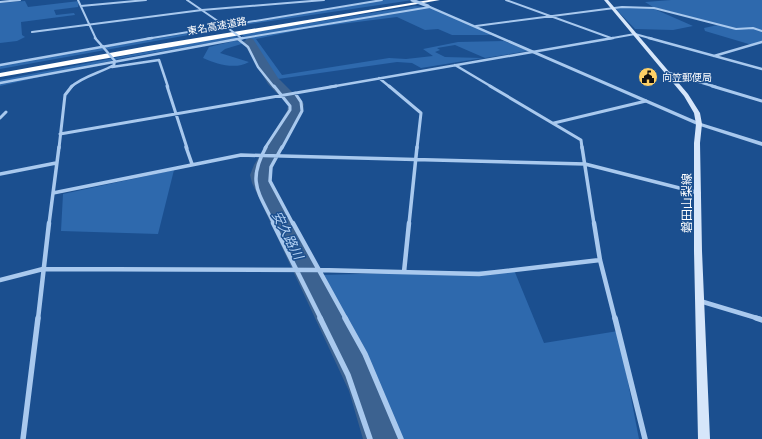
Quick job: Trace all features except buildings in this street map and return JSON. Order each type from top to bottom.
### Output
[{"type":"highway","name":"東名高速道路","points":[[0,71],[146,44],[420,0]]},
{"type":"highway","name":"東名高速道路","points":[[0,76],[203,38],[438,0]]},
{"type":"main road","name":"磐田山梨線","points":[[606,0],[686,94],[697,113],[699,124],[697,142],[699,193],[698,251],[704,439]]},
{"type":"street","points":[[0,2],[20,0]]},
{"type":"street","points":[[78,0],[93,35],[115,61]]},
{"type":"street","points":[[81,6],[146,0]]},
{"type":"street","points":[[187,0],[240,38],[248,47],[263,73],[283,95],[290,106],[290,110],[262,155],[255,171],[255,185],[348,375],[370,439]]},
{"type":"street","points":[[32,32],[202,10],[324,0]]},
{"type":"street","points":[[0,65],[102,46],[382,0]]},
{"type":"street","points":[[412,0],[476,26],[699,124],[762,144]]},
{"type":"street","points":[[506,0],[611,38]]},
{"type":"street","points":[[0,83],[240,38],[429,7]]},
{"type":"street","points":[[476,26],[612,7],[654,8],[736,29],[754,28],[762,31]]},
{"type":"street","points":[[60,134],[635,34],[762,68]]},
{"type":"street","points":[[714,56],[762,42]]},
{"type":"street","points":[[23,439],[65,94],[69,87],[74,82],[111,67],[159,60],[192,164]]},
{"type":"street","points":[[111,67],[114,65],[115,61]]},
{"type":"street","points":[[455,65],[581,140],[600,260],[645,439]]},
{"type":"street","points":[[666,72],[762,101]]},
{"type":"street","points":[[379,78],[421,113],[404,272]]},
{"type":"street","points":[[295,93],[301,102],[302,111],[271,167],[270,181],[365,354],[401,439]]},
{"type":"street","points":[[553,124],[646,101]]},
{"type":"street","points":[[0,118],[6,112]]},
{"type":"street","points":[[53,193],[241,155],[585,164],[699,193]]},
{"type":"street","points":[[0,174],[56,163]]},
{"type":"street","points":[[0,280],[43,269],[319,270],[479,274],[600,260]]},
{"type":"street","points":[[700,301],[762,320]]},
{"type":"shaded area","points":[[384,0],[413,0],[244,25],[0,69],[0,65]]},
{"type":"shaded area","points":[[671,0],[762,0],[762,42],[752,45],[705,31],[704,28],[718,25],[736,29],[653,7],[645,2]]},
{"type":"shaded area","points":[[25,1],[28,7],[79,1],[78,7],[54,10],[56,15],[74,13],[75,15],[21,22],[22,35],[25,37],[17,41],[0,43],[0,3]]},
{"type":"shaded area","points":[[415,6],[432,8],[497,35],[452,35],[438,29],[425,30],[397,17],[309,28],[256,39],[282,75],[389,58],[406,59],[433,56],[423,49],[458,42],[504,41],[528,51],[485,58],[455,45],[437,48],[440,50],[435,52],[445,57],[483,58],[421,68],[412,63],[397,62],[278,79],[242,34]]},
{"type":"shaded area","points":[[615,8],[652,8],[693,26],[673,30],[635,29]]},
{"type":"shaded area","points":[[234,35],[238,38],[123,58],[0,86],[0,80]]},
{"type":"shaded area","points":[[234,41],[248,42],[225,49],[220,53],[249,62],[244,64],[232,66],[203,58],[209,47]]},
{"type":"shaded area","points":[[174,170],[158,234],[61,231],[63,194]]},
{"type":"shaded area","points":[[514,270],[544,343],[618,331],[639,439],[391,439],[321,275]]},
{"type":"waterway","name":"安久路川","points":[[249,42],[273,81],[296,104],[295,111],[264,165],[260,175],[262,183],[366,391],[381,439]]},
{"type":"place","name":"向笠郵便局","points":[[648,77]]}]
